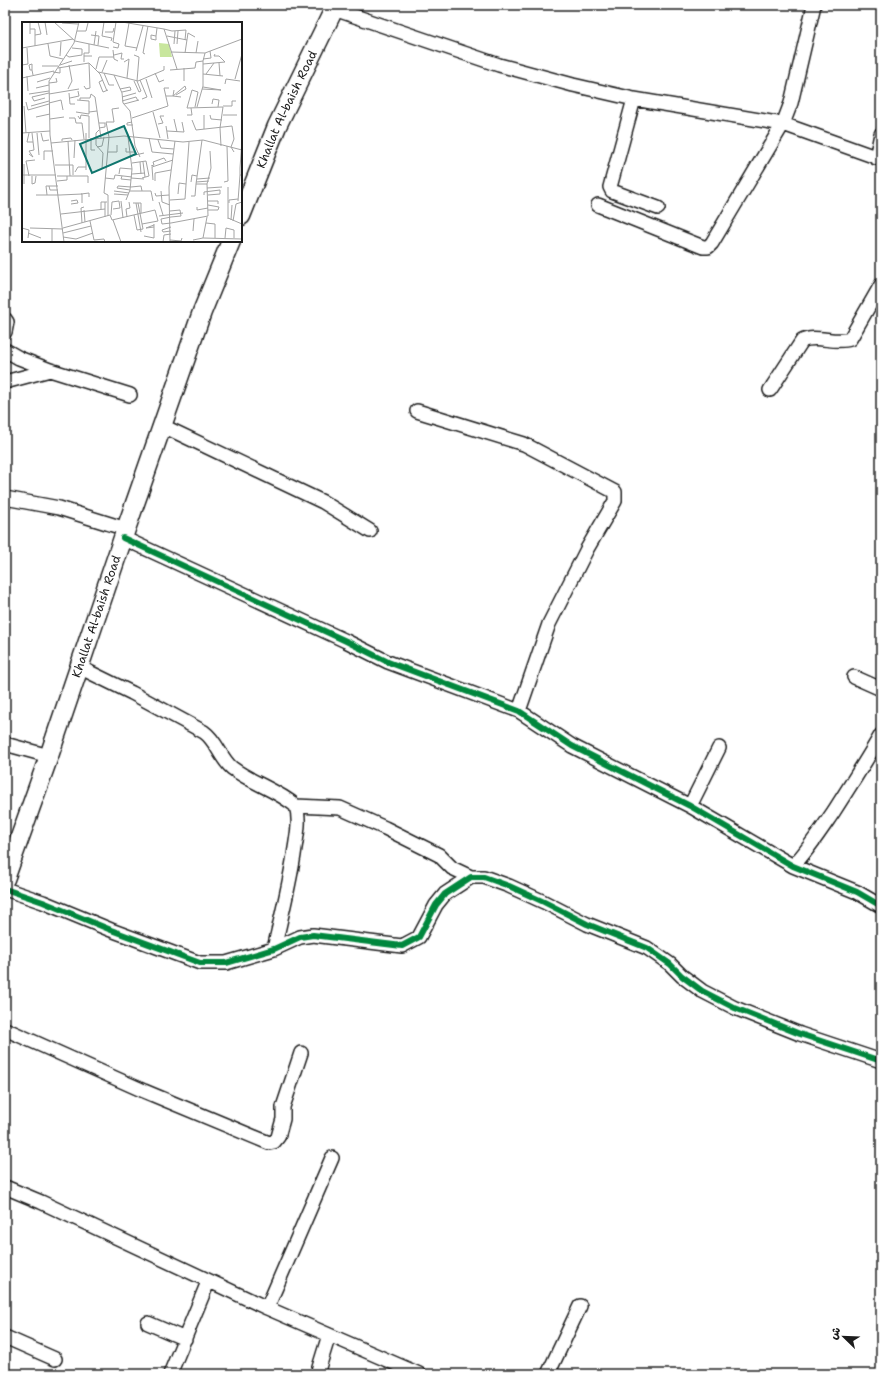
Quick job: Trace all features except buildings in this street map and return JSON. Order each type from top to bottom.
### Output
[{"type":"street","points":[[598,205],[704,247],[708,247],[712,243],[783,124],[791,103],[814,5]]},
{"type":"street","points":[[335,7],[499,65],[573,85],[634,99],[783,124],[879,158],[881,134]]},
{"type":"street","name":"Khallat Al-baish Road","points":[[242,214],[277,126],[335,7]]},
{"type":"street","points":[[634,99],[610,182],[610,187],[612,192],[658,208]]},
{"type":"street","name":"Khallat Al-baish Road","points":[[5,879],[50,756],[124,534],[202,312],[231,242]]},
{"type":"street","points":[[770,390],[802,341],[807,338],[838,341],[850,339],[881,285]]},
{"type":"street","points":[[5,319],[7,322],[5,332]]},
{"type":"street","points":[[5,350],[20,358],[50,370],[130,395]]},
{"type":"street","points":[[5,382],[50,370]]},
{"type":"street","points":[[417,411],[524,444],[615,492],[615,501],[549,624],[519,711]]},
{"type":"street","points":[[163,426],[324,502],[370,531]]},
{"type":"street","points":[[5,498],[59,508],[124,534],[388,662],[519,711],[572,746],[690,806],[793,866],[857,892],[881,906]]},
{"type":"street","points":[[79,667],[132,693],[204,732],[212,739],[223,759],[234,769],[296,806],[340,808],[385,828],[439,855],[452,868],[471,877],[484,877],[508,886],[587,924],[647,948],[670,964],[682,976],[702,991],[735,1008],[800,1034],[881,1061]]},
{"type":"street","points":[[854,677],[881,689]]},
{"type":"street","points":[[793,866],[805,854],[820,832],[862,768],[881,735]]},
{"type":"street","points":[[5,744],[50,756]]},
{"type":"street","points":[[690,806],[719,748]]},
{"type":"street","points":[[274,949],[287,896],[297,832],[298,812],[296,806]]},
{"type":"street","points":[[5,889],[43,902],[111,930],[200,963],[226,963],[274,949],[300,937],[313,935],[402,946],[419,937],[436,905],[446,894],[471,877]]},
{"type":"street","points":[[5,1030],[269,1143],[274,1142],[278,1137],[283,1120],[283,1107],[301,1053]]},
{"type":"street","points":[[267,1308],[332,1158]]},
{"type":"street","points":[[5,1187],[41,1202],[208,1282],[419,1374]]},
{"type":"street","points":[[170,1374],[208,1282]]},
{"type":"street","points":[[548,1374],[580,1306]]},
{"type":"street","points":[[148,1323],[185,1339]]},
{"type":"street","points":[[318,1374],[329,1335]]},
{"type":"street","points":[[5,1337],[56,1359]]},
{"type":"cycle path","points":[[123,538],[346,641],[388,662],[519,711],[572,746],[690,806],[793,866],[857,892],[881,906]]},
{"type":"cycle path","points":[[5,889],[43,902],[111,930],[200,963],[226,963],[274,949],[300,937],[313,935],[402,946],[419,937],[436,905],[445,894],[471,877],[484,877],[509,886],[587,924],[647,948],[670,964],[682,976],[702,991],[735,1008],[800,1034],[881,1061]]}]
